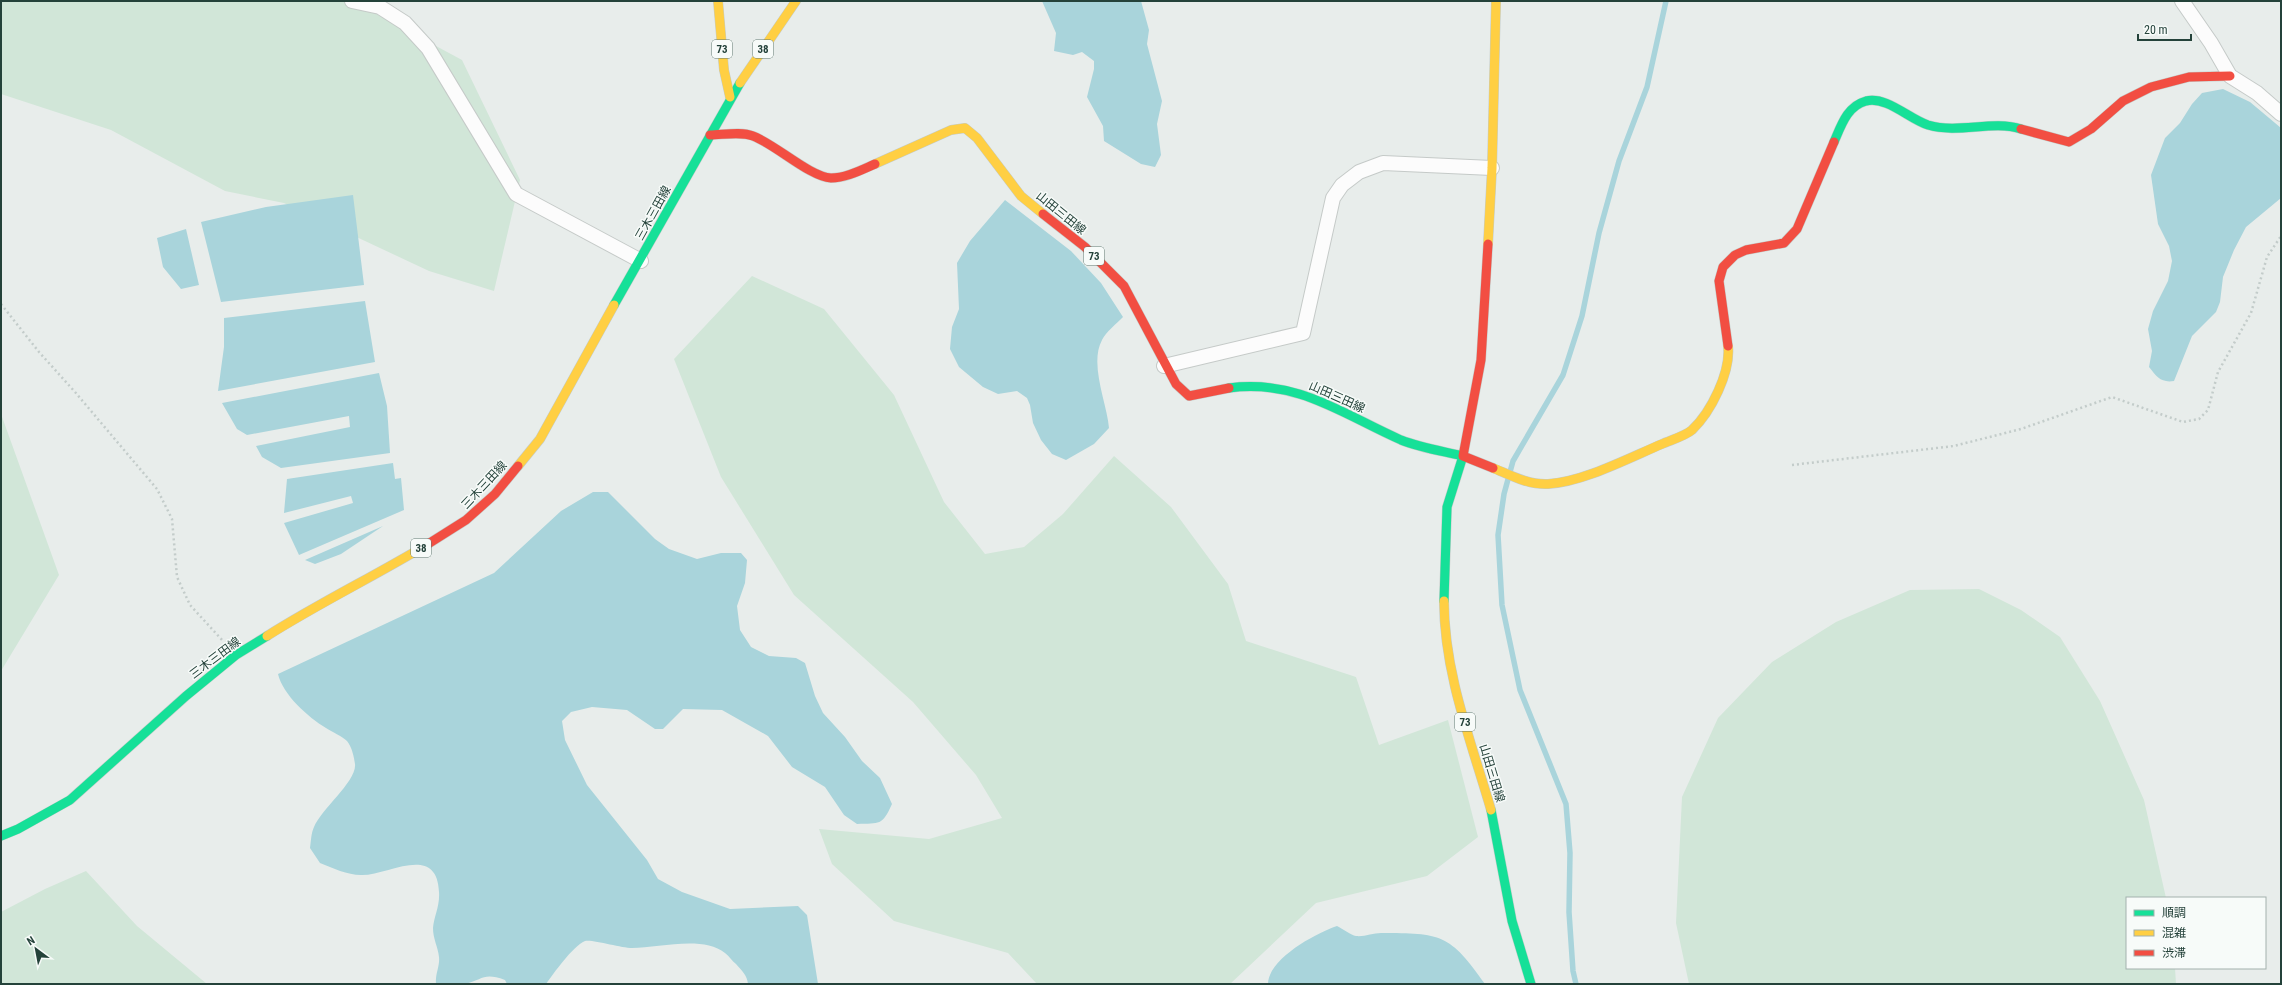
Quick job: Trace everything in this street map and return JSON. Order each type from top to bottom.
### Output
[{"type":"main road","name":"73","points":[[718,1],[724,70],[730,97]]},
{"type":"main road","name":"三木三田線","points":[[1,836],[18,830],[70,800],[186,696],[236,655],[306,610],[395,564],[466,520],[495,494],[540,439],[641,261],[730,97],[796,1]]},
{"type":"main road","points":[[1496,1],[1492,168],[1481,360],[1463,456],[1528,482],[1548,484],[1593,474],[1691,431],[1707,413],[1718,390],[1729,354],[1719,281],[1723,267],[1735,255],[1746,250],[1784,243],[1797,229],[1842,123],[1852,108],[1867,101],[1883,104],[1928,125],[1968,130],[2009,125],[2069,142],[2091,129],[2123,101],[2151,87],[2189,76],[2230,76]]},
{"type":"main road","name":"山田三田線","points":[[710,135],[751,135],[768,143],[808,169],[830,178],[849,175],[909,150],[951,130],[965,128],[977,138],[1021,196],[1085,247],[1124,286],[1164,366],[1176,384],[1189,396],[1214,391],[1264,386],[1291,391],[1316,398],[1404,440],[1463,456],[1447,507],[1444,628],[1451,674],[1493,818],[1512,921],[1532,984]]},
{"type":"street","points":[[352,1],[380,7],[405,23],[428,48],[516,194],[641,261]]},
{"type":"street","points":[[2182,1],[2211,43],[2230,76],[2257,92],[2281,114]]},
{"type":"street","points":[[1164,366],[1303,333],[1333,198],[1342,185],[1359,172],[1383,163],[1492,168]]},
{"type":"path","points":[[1792,465],[1954,446],[2021,429],[2112,397],[2183,422],[2199,419],[2208,410],[2218,372],[2252,313],[2267,257],[2281,236]]},
{"type":"path","points":[[1,304],[39,352],[157,489],[172,519],[176,577],[190,605],[236,655]]},
{"type":"green space","points":[[1,1],[345,1],[358,4],[462,60],[520,180],[494,291],[429,271],[284,203],[225,191],[111,130],[1,94]]},
{"type":"green space","points":[[752,276],[824,309],[894,395],[944,502],[985,554],[1024,547],[1063,514],[1114,456],[1171,507],[1228,584],[1246,641],[1356,677],[1379,745],[1448,720],[1478,837],[1427,876],[1316,903],[1230,984],[1037,984],[1008,953],[894,921],[832,864],[819,829],[929,839],[1002,818],[976,775],[913,702],[794,595],[721,477],[674,359]]},
{"type":"green space","points":[[1,414],[59,575],[1,671]]},
{"type":"green space","points":[[1979,589],[2021,610],[2060,637],[2100,701],[2144,800],[2166,897],[2126,897],[2126,969],[2175,969],[2176,984],[1689,984],[1676,923],[1682,797],[1718,718],[1772,662],[1836,622],[1910,590]]},
{"type":"green space","points":[[86,871],[137,926],[207,984],[1,984],[1,912],[45,889]]},
{"type":"water","points":[[1042,1],[1141,1],[1149,30],[1147,44],[1162,101],[1157,124],[1161,155],[1155,167],[1141,164],[1104,141],[1103,126],[1087,97],[1094,69],[1094,61],[1082,52],[1073,55],[1054,51],[1056,33]]},
{"type":"water","points":[[2223,89],[2250,102],[2281,128],[2281,198],[2246,227],[2234,250],[2223,277],[2220,302],[2216,312],[2192,336],[2174,381],[2166,381],[2157,376],[2149,367],[2152,351],[2148,329],[2153,311],[2168,281],[2172,261],[2169,246],[2158,224],[2151,175],[2165,138],[2180,123],[2192,104],[2202,93]]},
{"type":"water","points":[[353,195],[364,285],[221,302],[201,222],[266,207]]},
{"type":"water","points":[[1005,200],[1071,251],[1101,283],[1123,317],[1106,334],[1098,350],[1098,372],[1109,428],[1094,444],[1066,460],[1052,454],[1041,440],[1033,423],[1030,405],[1027,398],[1017,391],[998,394],[983,387],[959,367],[950,349],[952,327],[959,309],[957,263],[970,241]]},
{"type":"water","points":[[186,229],[199,285],[181,289],[163,267],[157,238]]},
{"type":"water","points":[[365,301],[375,362],[218,391],[224,347],[224,318]]},
{"type":"water","points":[[379,373],[387,406],[390,453],[281,468],[262,457],[256,446],[350,427],[349,416],[247,435],[237,429],[222,403]]},
{"type":"water","points":[[393,463],[395,479],[401,478],[404,510],[299,555],[284,523],[353,503],[351,496],[284,513],[287,479]]},
{"type":"water","points":[[593,492],[608,492],[655,539],[669,549],[697,559],[721,553],[741,553],[747,560],[745,583],[737,606],[740,630],[751,647],[769,656],[796,658],[805,663],[815,696],[823,713],[845,737],[862,761],[880,778],[892,804],[883,820],[871,824],[857,824],[844,815],[825,787],[792,767],[768,736],[722,710],[683,709],[663,729],[655,729],[627,710],[592,707],[571,712],[562,721],[565,740],[587,785],[647,860],[658,879],[682,892],[730,909],[798,906],[807,915],[818,984],[748,984],[744,973],[726,954],[716,948],[705,945],[680,944],[632,948],[600,942],[585,941],[580,944],[564,961],[546,984],[507,984],[505,980],[487,977],[465,984],[436,984],[439,957],[433,928],[439,902],[439,892],[436,877],[430,868],[420,865],[409,865],[372,874],[351,874],[320,863],[310,848],[314,827],[324,812],[345,787],[354,771],[355,761],[349,743],[342,737],[328,730],[304,712],[285,690],[278,674],[494,573],[561,511]]},
{"type":"water","points":[[383,526],[341,554],[315,564],[305,560]]},
{"type":"water","points":[[1337,926],[1356,936],[1378,933],[1401,933],[1431,936],[1442,940],[1453,946],[1462,955],[1485,984],[1268,984],[1270,975],[1276,965],[1284,957],[1317,934]]},
{"type":"waterway","points":[[1576,984],[1573,971],[1569,912],[1570,853],[1566,804],[1520,690],[1502,605],[1498,535],[1504,494],[1513,461],[1563,375],[1582,316],[1599,233],[1619,161],[1647,87],[1666,1]]},
{"type":"traffic: fast","points":[[614,305],[740,83]]},
{"type":"traffic: fast","points":[[1834,142],[1842,123],[1849,112],[1859,104],[1874,100],[1890,105],[1928,125],[1952,128],[1999,126],[2021,129]]},
{"type":"traffic: fast","points":[[1229,388],[1254,387],[1277,389],[1298,394],[1319,401],[1401,440],[1463,456],[1447,507],[1444,601]]},
{"type":"traffic: fast","points":[[1,836],[18,829],[70,800],[186,696],[236,655],[267,636]]},
{"type":"traffic: fast","points":[[1491,810],[1512,921],[1531,984]]},
{"type":"traffic: slow","points":[[718,1],[724,70],[730,97]]},
{"type":"traffic: slow","points":[[740,83],[796,1]]},
{"type":"traffic: slow","points":[[1488,244],[1492,168],[1496,1]]},
{"type":"traffic: slow","points":[[875,164],[951,130],[965,128],[977,138],[1021,196],[1043,214]]},
{"type":"traffic: slow","points":[[518,466],[540,439],[614,305]]},
{"type":"traffic: slow","points":[[1493,468],[1533,483],[1548,484],[1562,482],[1591,474],[1686,434],[1699,422],[1713,402],[1726,368],[1728,346]]},
{"type":"traffic: slow","points":[[267,636],[428,544]]},
{"type":"traffic: slow","points":[[1444,601],[1445,628],[1454,681],[1467,733],[1491,810]]},
{"type":"traffic: jam","points":[[2021,129],[2069,142],[2091,129],[2123,101],[2151,87],[2189,77],[2230,76]]},
{"type":"traffic: jam","points":[[710,135],[737,133],[753,136],[762,140],[813,172],[831,178],[848,175],[875,164]]},
{"type":"traffic: jam","points":[[1728,346],[1719,281],[1723,267],[1735,255],[1746,250],[1784,243],[1797,229],[1834,142]]},
{"type":"traffic: jam","points":[[1043,214],[1085,247],[1124,286],[1176,384],[1189,396],[1229,388]]},
{"type":"traffic: jam","points":[[1488,244],[1481,360],[1463,456],[1493,468]]},
{"type":"traffic: jam","points":[[428,544],[466,520],[495,494],[518,466]]}]
